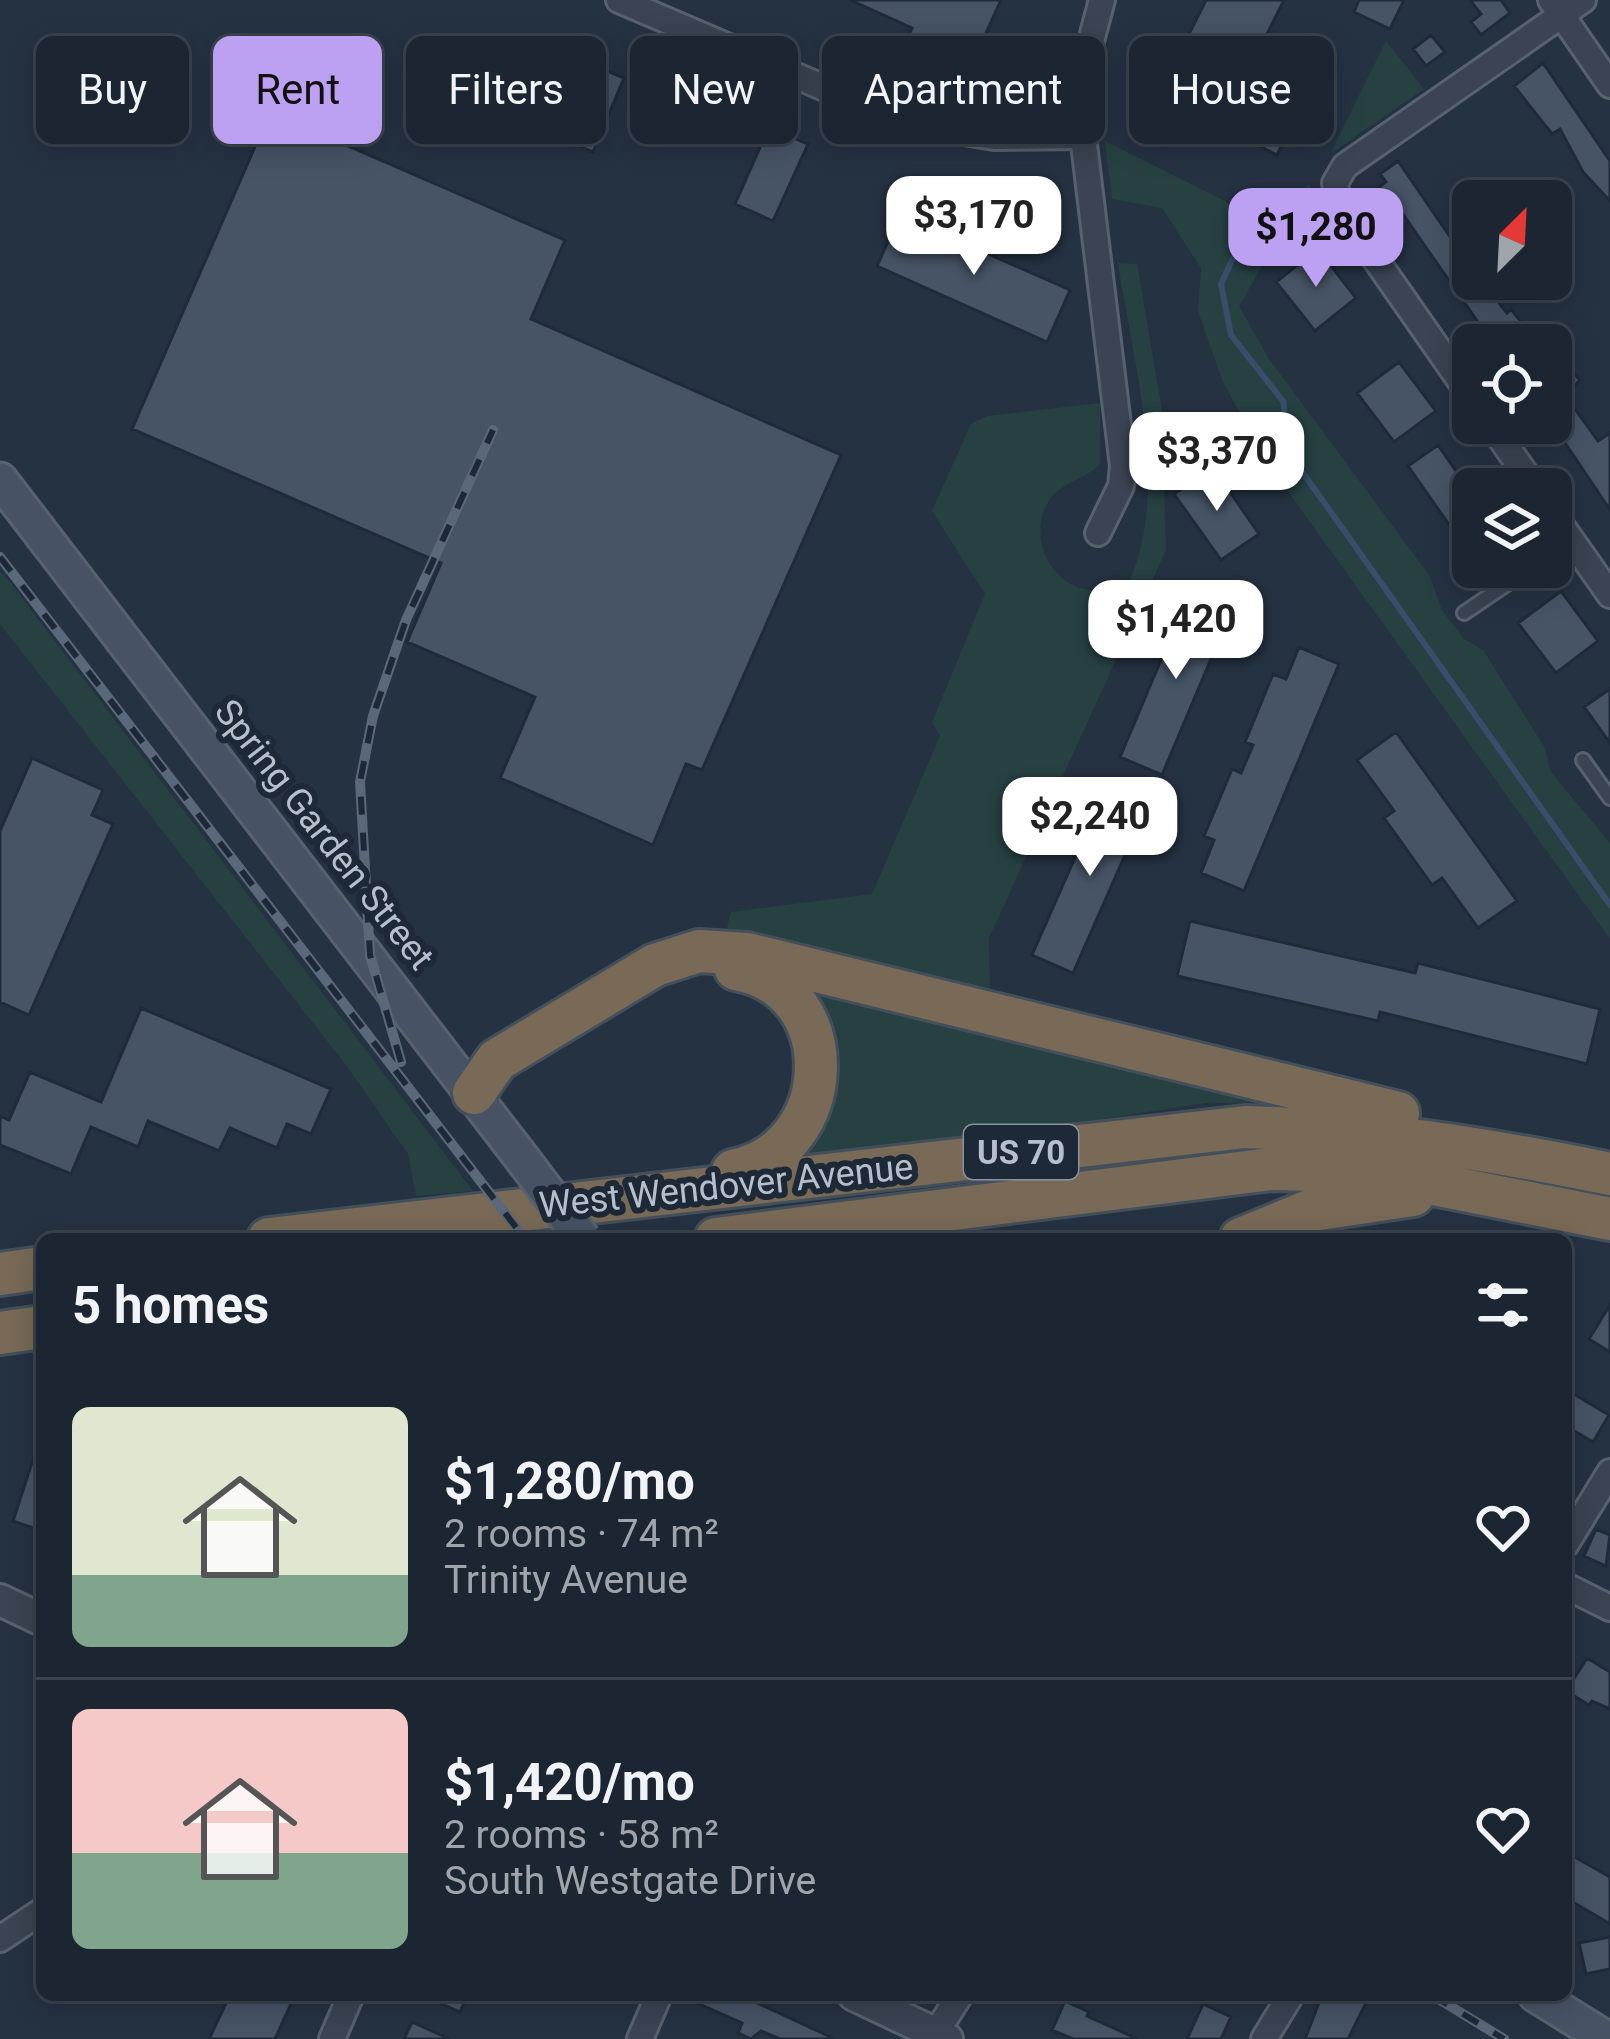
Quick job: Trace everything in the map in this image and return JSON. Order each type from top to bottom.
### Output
[{"type":"highway","points":[[474,1094],[497,1060],[655,965],[699,951],[747,954],[1518,1141],[1601,1172]]},
{"type":"highway","points":[[448,1216],[720,1173],[767,1159],[790,1141],[810,1111],[815,1049],[802,1012],[778,988],[746,970],[703,968],[662,983],[511,1078],[474,1094]]},
{"type":"highway","name":"West Wendover Avenue","points":[[316,1233],[1245,1126],[1347,1130],[1462,1144],[1601,1172]]},
{"type":"highway","name":"West Wendover Avenue","points":[[762,1233],[1270,1169],[1368,1171],[1610,1219]]},
{"type":"highway","points":[[1256,1233],[1312,1210],[1359,1199],[1476,1189]]},
{"type":"highway","points":[[886,1217],[963,1233]]},
{"type":"highway","points":[[0,1274],[36,1269]]},
{"type":"highway","points":[[0,1333],[36,1328]]},
{"type":"main road","name":"Spring Garden Street","points":[[0,480],[579,1233]]},
{"type":"main road","points":[[1546,2001],[1606,2039]]},
{"type":"street","points":[[619,0],[822,87]]},
{"type":"street","points":[[1092,36],[1102,0]]},
{"type":"street","points":[[1452,368],[1339,207],[1335,183],[1345,166],[1556,8],[1582,0]]},
{"type":"street","points":[[1556,8],[1610,85]]},
{"type":"street","points":[[1084,144],[1123,466],[1120,486],[1098,533]]},
{"type":"street","points":[[1572,558],[1610,596]]},
{"type":"street","points":[[1572,1534],[1610,1472]]},
{"type":"street","points":[[1572,1589],[1610,1608]]},
{"type":"street","points":[[0,1600],[36,1617]]},
{"type":"street","points":[[0,1940],[36,1915]]},
{"type":"street","points":[[332,2039],[348,2001]]},
{"type":"street","points":[[640,2039],[656,2001]]},
{"type":"street","points":[[866,2001],[938,2037],[957,2001]]},
{"type":"street","points":[[1264,2039],[1287,2001]]},
{"type":"lane","points":[[1464,613],[1501,588]]},
{"type":"lane","points":[[1583,760],[1610,798]]},
{"type":"green space","points":[[1386,41],[1424,89],[1330,154]]},
{"type":"green space","points":[[1105,141],[1265,221],[1309,184],[1325,211],[1266,259],[1239,306],[1269,359],[1429,575],[1442,610],[1464,639],[1483,650],[1545,748],[1550,771],[1610,843],[1610,939],[1264,458],[1222,380],[1198,311],[1201,268],[1162,208],[1112,199]]},
{"type":"green space","points":[[1118,263],[1137,264],[1162,410],[1166,550],[989,938],[990,996],[726,932],[731,912],[872,894],[940,736],[932,722],[985,594],[932,511],[971,424],[987,416],[1100,403],[1100,464],[1048,502],[1042,515],[1042,543],[1053,569],[1075,586],[1094,590],[1127,587],[1140,550],[1148,469]]},
{"type":"green space","points":[[0,572],[473,1191],[416,1196],[408,1154],[346,1065],[0,624]]},
{"type":"green space","points":[[765,966],[1284,1102],[1206,1103],[766,1171],[822,1113]]},
{"type":"building","points":[[850,0],[1001,0],[985,36],[908,36],[912,28]]},
{"type":"building","points":[[1206,0],[1284,0],[1266,36],[1188,36]]},
{"type":"building","points":[[1359,0],[1404,0],[1390,29],[1354,12]]},
{"type":"building","points":[[1470,0],[1501,0],[1510,13],[1481,35],[1471,22],[1481,14]]},
{"type":"building","points":[[1431,35],[1445,52],[1426,66],[1413,49]]},
{"type":"building","points":[[1543,63],[1610,161],[1610,201],[1583,172],[1560,129],[1552,134],[1514,86]]},
{"type":"building","points":[[606,70],[624,78],[606,121]]},
{"type":"building","points":[[798,140],[808,144],[773,221],[735,204],[761,144],[798,144]]},
{"type":"building","points":[[256,144],[344,144],[565,240],[531,319],[841,455],[702,770],[686,764],[653,845],[500,778],[535,697],[407,642],[441,563],[132,429]]},
{"type":"building","points":[[574,144],[596,144],[593,152]]},
{"type":"building","points":[[1255,144],[1282,144],[1277,155]]},
{"type":"building","points":[[1398,161],[1452,239],[1452,285],[1395,203],[1386,209],[1374,191],[1386,182],[1380,174]]},
{"type":"building","points":[[900,215],[1070,290],[1047,342],[877,266]]},
{"type":"building","points":[[1318,249],[1356,298],[1315,331],[1276,282]]},
{"type":"building","points":[[1463,300],[1497,300],[1523,324],[1479,324]]},
{"type":"building","points":[[1399,362],[1436,411],[1394,442],[1357,393]]},
{"type":"building","points":[[1572,405],[1598,441],[1610,433],[1610,510],[1566,444],[1572,444]]},
{"type":"building","points":[[1438,445],[1454,468],[1452,529],[1408,466]]},
{"type":"building","points":[[1213,467],[1259,534],[1221,560],[1174,494]]},
{"type":"building","points":[[1191,589],[1233,607],[1162,775],[1120,757]]},
{"type":"building","points":[[1561,591],[1598,641],[1556,673],[1518,623]]},
{"type":"building","points":[[1299,647],[1339,664],[1244,891],[1201,873],[1214,840],[1204,836],[1232,769],[1241,773],[1253,745],[1245,742],[1273,674],[1286,679]]},
{"type":"building","points":[[1610,689],[1610,743],[1584,707]]},
{"type":"building","points":[[1396,732],[1517,901],[1478,928],[1442,878],[1432,885],[1384,818],[1394,811],[1357,760]]},
{"type":"building","points":[[32,758],[103,790],[92,815],[113,824],[29,1015],[0,1002],[0,831]]},
{"type":"building","points":[[1107,785],[1148,803],[1073,973],[1032,955]]},
{"type":"building","points":[[1190,921],[1415,973],[1418,963],[1600,1009],[1587,1064],[1380,1012],[1378,1021],[1177,976]]},
{"type":"building","points":[[141,1008],[331,1089],[311,1134],[287,1124],[277,1148],[230,1128],[219,1151],[148,1121],[138,1147],[91,1127],[71,1174],[0,1145],[0,1116],[9,1120],[30,1072],[101,1102]]},
{"type":"building","points":[[1610,1305],[1610,1352],[1589,1339]]},
{"type":"building","points":[[1572,1393],[1609,1415],[1593,1442],[1572,1430]]},
{"type":"building","points":[[36,1450],[36,1529],[13,1521]]},
{"type":"building","points":[[1596,1529],[1610,1535],[1606,1566],[1584,1556]]},
{"type":"building","points":[[1587,1658],[1610,1672],[1610,1709],[1592,1701],[1589,1705],[1572,1695],[1572,1682]]},
{"type":"building","points":[[1572,1855],[1610,1877],[1610,1924],[1572,1902]]},
{"type":"building","points":[[1610,1937],[1610,1969],[1586,1974],[1579,1943]]},
{"type":"building","points":[[227,2001],[292,2001],[275,2039],[209,2039]]},
{"type":"building","points":[[435,2001],[465,2001],[460,2012]]},
{"type":"building","points":[[692,2001],[753,2001],[835,2039],[780,2039],[761,2031],[751,2039],[738,2033],[742,2023]]},
{"type":"building","points":[[1065,2001],[1138,2039],[1073,2039],[1052,2030]]},
{"type":"building","points":[[1320,2001],[1366,2003],[1348,2039],[1305,2039]]},
{"type":"building","points":[[1203,2004],[1231,2017],[1221,2039],[1187,2039]]},
{"type":"building","points":[[412,2022],[450,2039],[404,2039]]},
{"type":"waterway","points":[[1295,200],[1233,258],[1221,284],[1231,335],[1283,401],[1291,456],[1610,905]]},
{"type":"railway","points":[[401,1062],[370,955],[360,782],[373,716],[406,620],[493,430]]},
{"type":"railway","points":[[0,557],[520,1233]]},
{"type":"railway","points":[[1442,2001],[1504,2039]]}]
